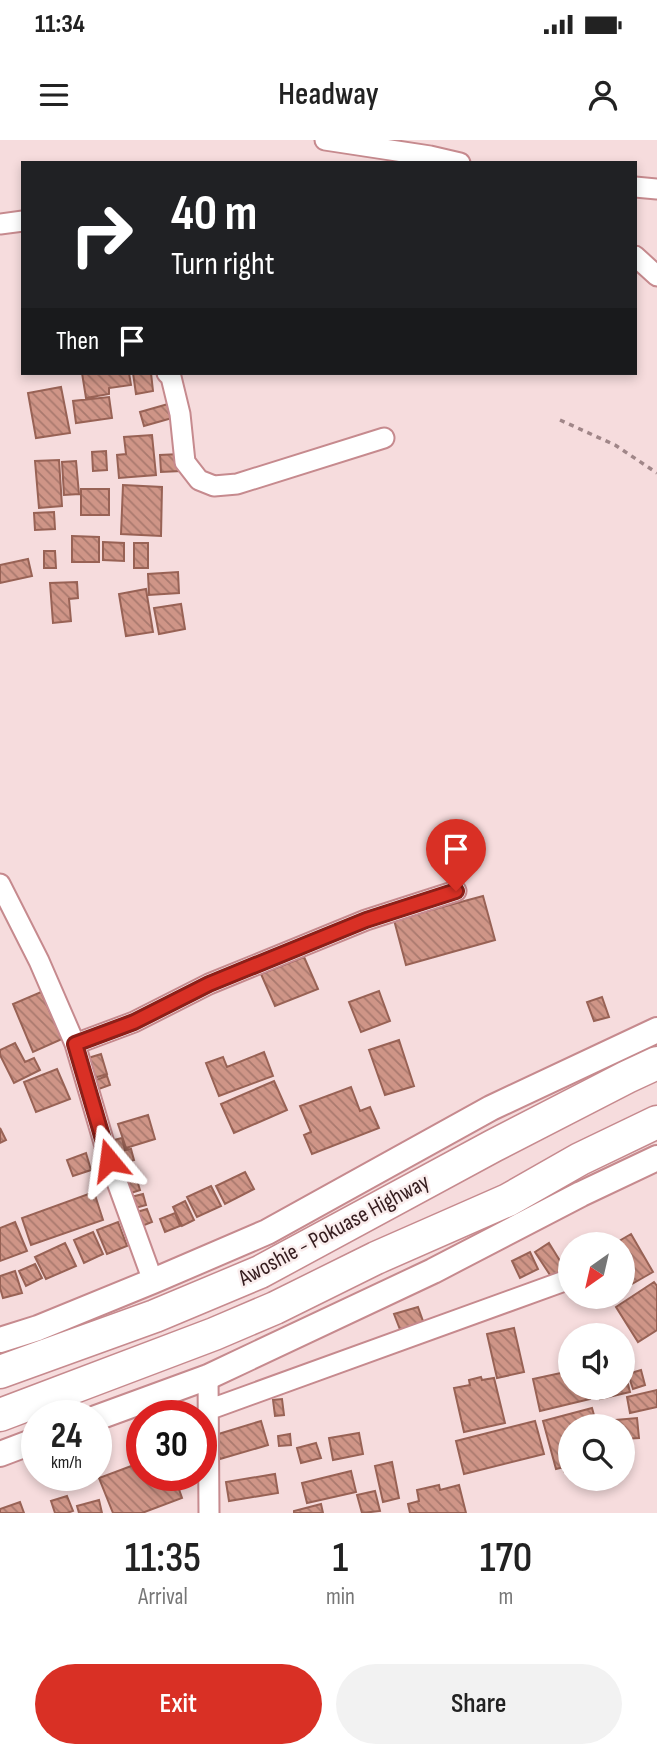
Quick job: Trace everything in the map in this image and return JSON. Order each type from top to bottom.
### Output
[{"type":"main road","name":"Awoshie - Pokuase Highway","points":[[0,1372],[155,1316],[260,1272],[493,1146],[657,1063]]},
{"type":"main road","name":"Awoshie - Pokuase Highway","points":[[0,1415],[214,1334],[275,1308],[376,1258],[508,1200],[580,1159],[657,1122]]},
{"type":"street","points":[[325,140],[451,161]]},
{"type":"street","points":[[637,187],[657,189]]},
{"type":"street","points":[[0,223],[21,221]]},
{"type":"street","points":[[637,258],[657,276]]},
{"type":"street","points":[[169,375],[180,414],[185,462],[199,480],[214,486],[237,484],[384,438]]},
{"type":"street","points":[[0,884],[39,961],[75,1044],[109,1160],[153,1281]]},
{"type":"street","points":[[75,1044],[134,1022],[209,984],[366,920],[456,891]]},
{"type":"street","points":[[0,1340],[38,1328],[267,1232],[491,1108],[657,1030]]},
{"type":"street","points":[[112,1412],[208,1377],[433,1271],[657,1158]]},
{"type":"street","points":[[217,1407],[558,1283]]},
{"type":"street","points":[[208,1377],[208,1400]]},
{"type":"street","points":[[0,1454],[21,1446]]},
{"type":"street","points":[[209,1491],[209,1513]]},
{"type":"path","points":[[560,420],[615,445],[657,473]]},
{"type":"building","points":[[82,375],[129,375],[131,385],[109,388],[109,394],[86,398]]},
{"type":"building","points":[[133,375],[151,375],[153,391],[136,394]]},
{"type":"building","points":[[61,387],[70,433],[36,438],[28,393]]},
{"type":"building","points":[[109,397],[112,418],[76,423],[73,401]]},
{"type":"building","points":[[168,404],[172,418],[144,426],[140,412]]},
{"type":"building","points":[[152,435],[156,475],[119,478],[117,455],[126,454],[124,437]]},
{"type":"building","points":[[106,451],[107,470],[93,471],[92,452]]},
{"type":"building","points":[[180,454],[181,471],[161,472],[160,455]]},
{"type":"building","points":[[59,460],[62,506],[39,508],[35,461]]},
{"type":"building","points":[[76,461],[79,494],[64,495],[62,462]]},
{"type":"building","points":[[123,485],[162,487],[161,536],[121,534]]},
{"type":"building","points":[[81,489],[109,489],[109,515],[81,515]]},
{"type":"building","points":[[54,512],[55,529],[35,530],[34,513]]},
{"type":"building","points":[[72,536],[99,537],[99,562],[72,562]]},
{"type":"building","points":[[103,542],[124,543],[124,561],[103,560]]},
{"type":"building","points":[[134,543],[148,543],[148,568],[134,568]]},
{"type":"building","points":[[44,551],[55,551],[56,568],[44,568]]},
{"type":"building","points":[[28,559],[32,576],[0,583],[0,565]]},
{"type":"building","points":[[178,572],[179,593],[149,595],[148,574]]},
{"type":"building","points":[[77,582],[78,598],[69,599],[71,621],[53,623],[50,583]]},
{"type":"building","points":[[146,589],[153,632],[126,636],[119,594]]},
{"type":"building","points":[[181,604],[185,629],[159,634],[154,608]]},
{"type":"building","points":[[483,896],[495,940],[406,965],[394,920]]},
{"type":"building","points":[[304,957],[318,989],[275,1006],[261,974]]},
{"type":"building","points":[[379,991],[390,1021],[361,1032],[349,1002]]},
{"type":"building","points":[[41,992],[62,1039],[33,1052],[13,1004]]},
{"type":"building","points":[[602,997],[609,1017],[594,1021],[587,1002]]},
{"type":"building","points":[[399,1040],[414,1086],[385,1095],[369,1050]]},
{"type":"building","points":[[15,1043],[25,1062],[34,1058],[40,1070],[14,1083],[0,1050]]},
{"type":"building","points":[[264,1052],[273,1076],[219,1096],[206,1063],[223,1057],[227,1067]]},
{"type":"building","points":[[101,1054],[107,1074],[91,1079],[85,1059]]},
{"type":"building","points":[[57,1069],[70,1099],[36,1112],[24,1082]]},
{"type":"building","points":[[107,1076],[110,1085],[96,1090],[93,1081]]},
{"type":"building","points":[[274,1081],[287,1110],[234,1133],[221,1104]]},
{"type":"building","points":[[351,1087],[360,1111],[370,1107],[379,1128],[312,1154],[304,1135],[311,1132],[300,1106]]},
{"type":"building","points":[[148,1115],[155,1139],[126,1148],[118,1124]]},
{"type":"building","points":[[0,1128],[6,1140],[0,1143]]},
{"type":"building","points":[[122,1138],[125,1150],[131,1149],[134,1160],[120,1164],[114,1140]]},
{"type":"building","points":[[86,1153],[91,1170],[73,1176],[67,1160]]},
{"type":"building","points":[[245,1172],[254,1189],[225,1204],[216,1186]]},
{"type":"building","points":[[136,1177],[140,1190],[131,1193],[127,1180]]},
{"type":"building","points":[[211,1186],[221,1206],[197,1217],[187,1197]]},
{"type":"building","points":[[94,1192],[103,1220],[31,1245],[22,1218]]},
{"type":"building","points":[[143,1194],[146,1205],[135,1208],[131,1197]]},
{"type":"building","points":[[185,1201],[194,1220],[182,1226],[173,1207]]},
{"type":"building","points":[[147,1209],[152,1222],[142,1226],[137,1212]]},
{"type":"building","points":[[175,1213],[180,1226],[165,1232],[160,1219]]},
{"type":"building","points":[[15,1222],[27,1251],[0,1261],[0,1228]]},
{"type":"building","points":[[118,1222],[127,1246],[107,1254],[97,1230]]},
{"type":"building","points":[[93,1232],[103,1254],[84,1263],[74,1240]]},
{"type":"building","points":[[635,1241],[653,1272],[635,1282]]},
{"type":"building","points":[[65,1243],[76,1266],[46,1279],[35,1257]]},
{"type":"building","points":[[549,1243],[558,1258],[558,1274],[552,1278],[535,1252]]},
{"type":"building","points":[[530,1252],[538,1269],[520,1278],[512,1261]]},
{"type":"building","points":[[35,1264],[42,1278],[26,1286],[19,1271]]},
{"type":"building","points":[[15,1271],[22,1293],[3,1298],[0,1276]]},
{"type":"building","points":[[654,1282],[657,1286],[657,1330],[638,1342],[635,1337],[635,1323],[626,1323],[617,1309],[635,1309],[635,1294]]},
{"type":"building","points":[[418,1307],[424,1324],[401,1332],[394,1314]]},
{"type":"building","points":[[514,1328],[524,1372],[497,1378],[487,1334]]},
{"type":"building","points":[[641,1370],[645,1385],[635,1388],[635,1372]]},
{"type":"building","points":[[558,1374],[558,1400],[586,1400],[540,1411],[533,1379]]},
{"type":"building","points":[[481,1377],[482,1380],[494,1378],[505,1423],[464,1432],[454,1388],[470,1385],[469,1380]]},
{"type":"building","points":[[657,1390],[657,1407],[630,1413],[628,1400],[635,1400],[635,1395]]},
{"type":"building","points":[[282,1399],[284,1415],[275,1416],[273,1400]]},
{"type":"building","points":[[592,1408],[594,1414],[569,1414]]},
{"type":"building","points":[[558,1417],[558,1468],[556,1469],[543,1421]]},
{"type":"building","points":[[637,1418],[639,1438],[635,1438]]},
{"type":"building","points":[[261,1421],[268,1445],[220,1459],[217,1434]]},
{"type":"building","points":[[535,1421],[544,1454],[464,1474],[456,1441]]},
{"type":"building","points":[[359,1433],[363,1454],[333,1460],[329,1438]]},
{"type":"building","points":[[290,1434],[291,1445],[279,1446],[278,1436]]},
{"type":"building","points":[[316,1443],[321,1458],[301,1463],[297,1448]]},
{"type":"building","points":[[392,1462],[399,1498],[383,1502],[375,1466]]},
{"type":"building","points":[[126,1468],[126,1491],[180,1491],[182,1498],[142,1513],[113,1513],[104,1491],[112,1491],[112,1473]]},
{"type":"building","points":[[351,1471],[356,1492],[307,1503],[302,1483]]},
{"type":"building","points":[[275,1474],[278,1493],[229,1501],[226,1482]]},
{"type":"building","points":[[439,1485],[440,1490],[459,1485],[466,1513],[410,1513],[408,1504],[419,1501],[417,1490]]},
{"type":"building","points":[[375,1491],[380,1511],[362,1513],[357,1495]]},
{"type":"building","points":[[67,1496],[73,1511],[55,1513],[51,1501]]},
{"type":"building","points":[[99,1500],[102,1513],[79,1513],[77,1506]]},
{"type":"building","points":[[20,1502],[24,1513],[0,1513],[0,1509]]},
{"type":"building","points":[[321,1504],[323,1513],[294,1513],[294,1511]]},
{"type":"route","points":[[109,1160],[75,1044],[134,1022],[209,984],[366,920],[456,891]]}]
